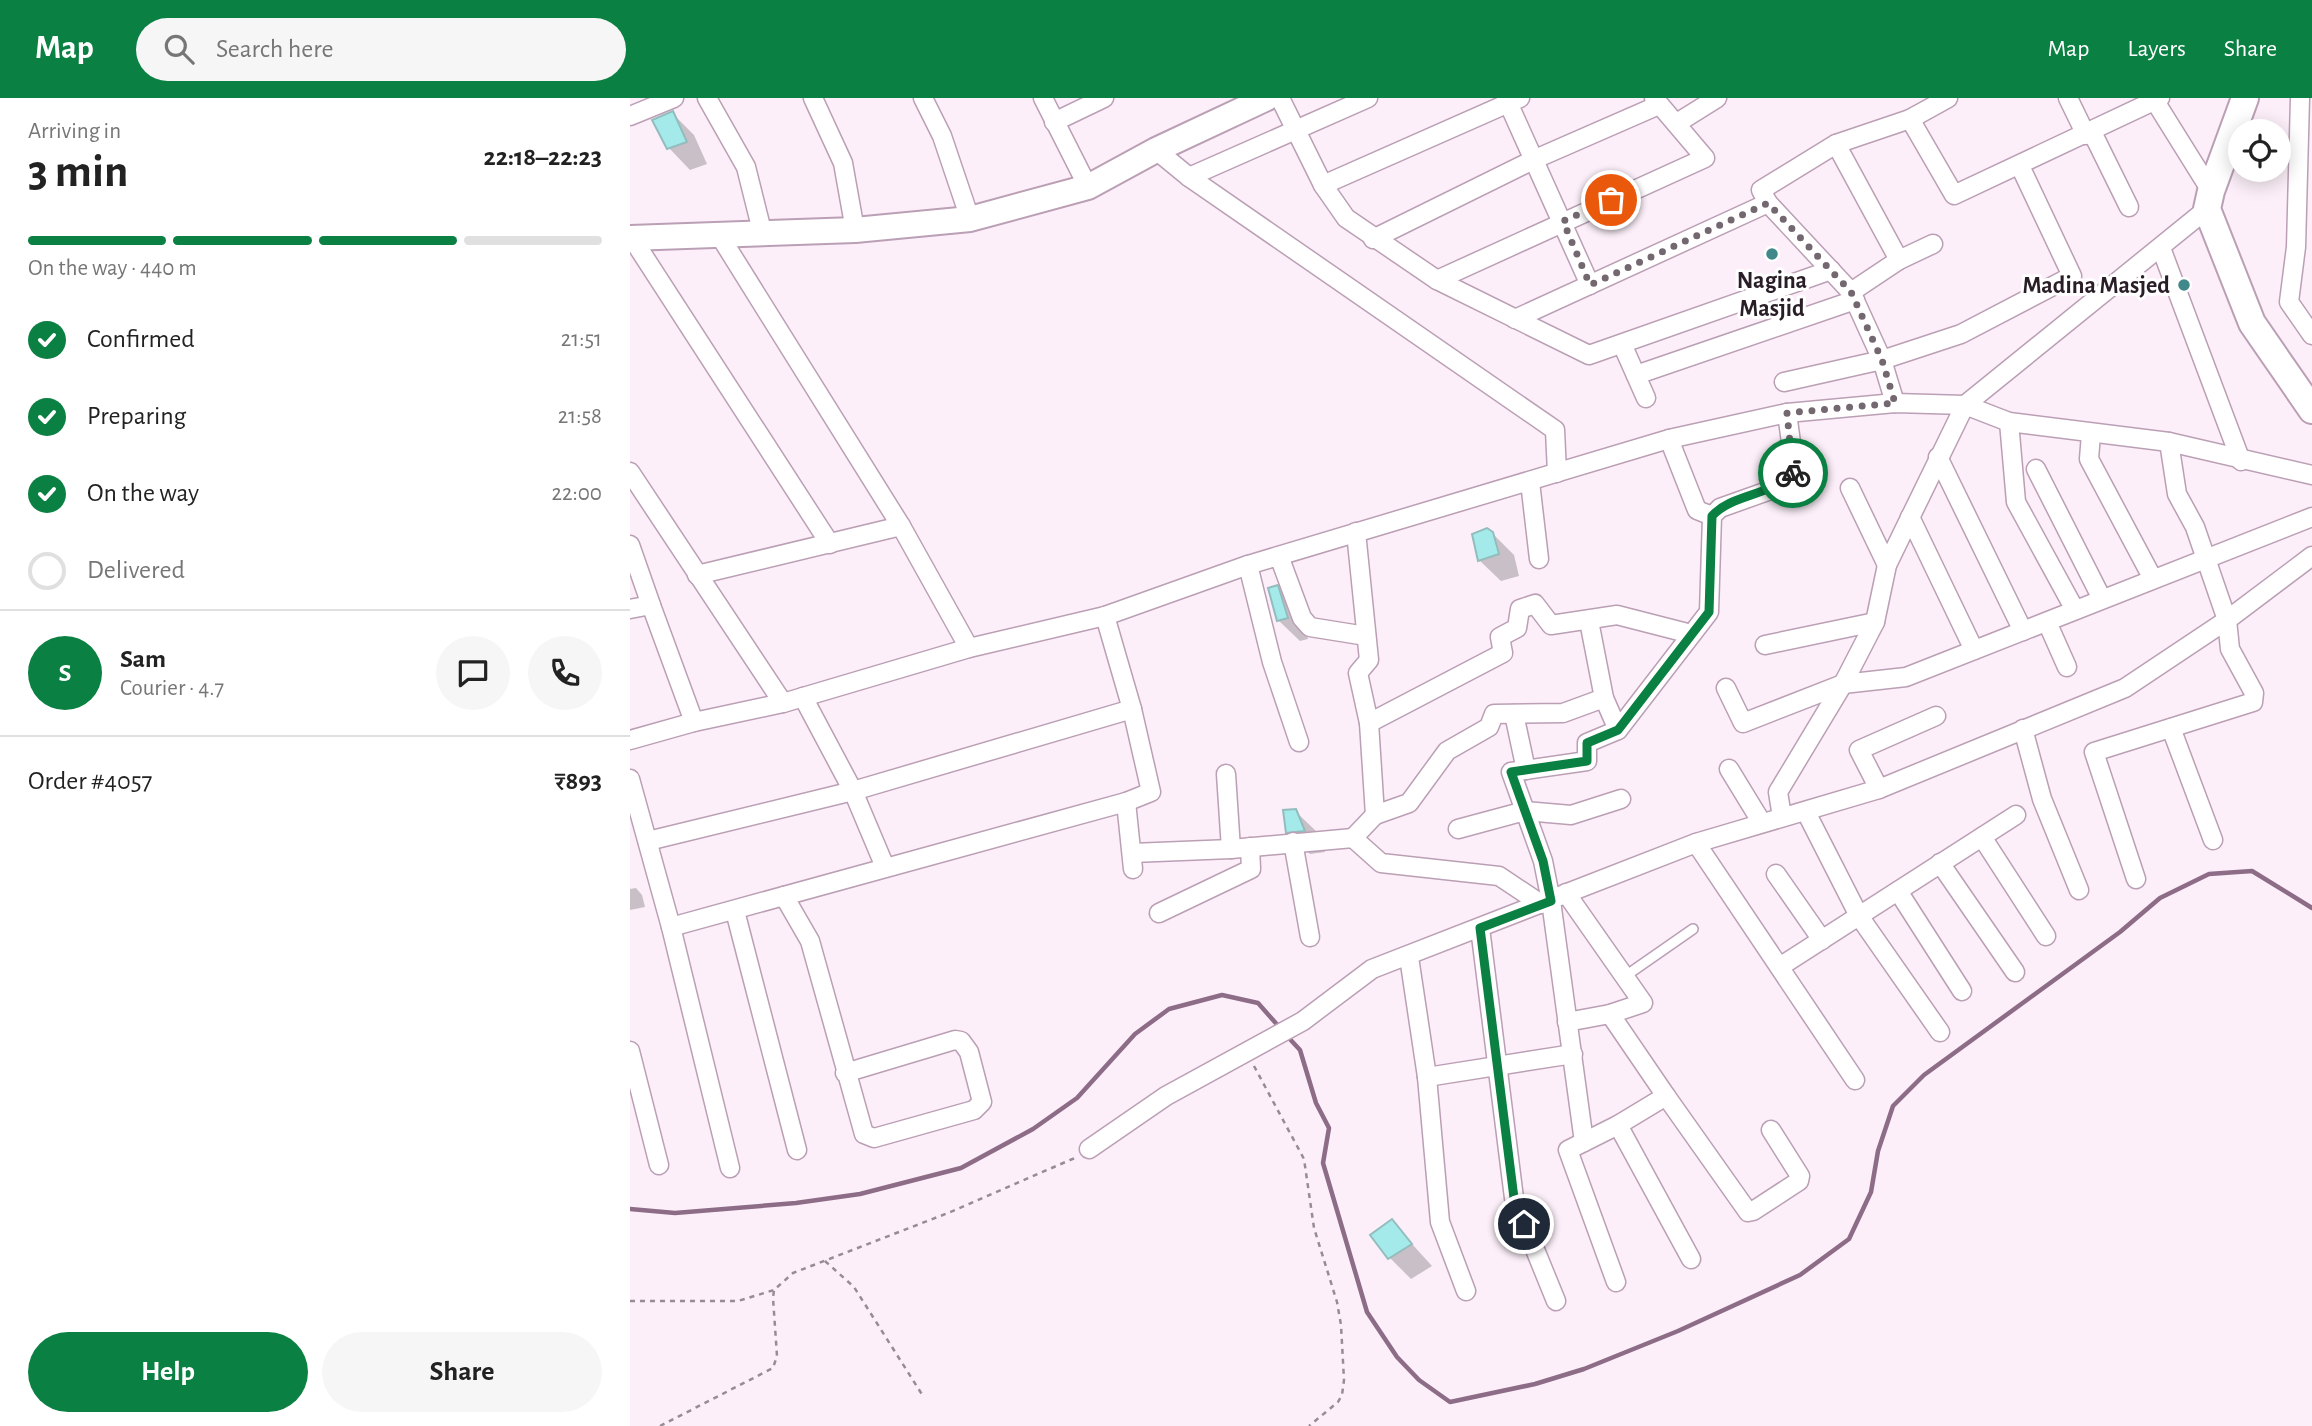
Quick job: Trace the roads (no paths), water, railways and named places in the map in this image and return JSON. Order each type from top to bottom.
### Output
[{"type":"main road","points":[[631,238],[762,231],[855,230],[970,219],[1088,187],[1156,150],[1267,98]]},
{"type":"main road","points":[[2245,98],[2209,200],[2252,323],[2312,410]]},
{"type":"street","points":[[630,116],[674,98]]},
{"type":"street","points":[[707,98],[746,167],[762,231]]},
{"type":"street","points":[[813,98],[843,163],[855,230]]},
{"type":"street","points":[[923,98],[942,136],[970,219]]},
{"type":"street","points":[[1043,98],[1088,187]]},
{"type":"street","points":[[1054,122],[1104,98]]},
{"type":"street","points":[[1280,98],[1323,185],[1346,218],[1373,239],[1437,280],[1589,355],[1831,270]]},
{"type":"street","points":[[1189,177],[1368,98]]},
{"type":"street","points":[[1676,122],[1717,98]]},
{"type":"street","points":[[1895,403],[1882,360],[1853,296],[1768,203],[1761,190],[1836,144],[1910,119],[1948,98]]},
{"type":"street","points":[[2068,98],[2129,207]]},
{"type":"street","points":[[2300,98],[2296,247],[2289,302],[2312,335]]},
{"type":"street","points":[[1782,817],[1778,792],[1843,684],[1875,622],[1887,565],[1965,405],[2161,248],[2209,200],[2156,99],[2020,166],[1954,195],[1910,119]]},
{"type":"street","points":[[1323,185],[1511,100],[1533,160],[1590,285]]},
{"type":"street","points":[[1373,239],[1657,102],[1705,158],[1437,280]]},
{"type":"street","points":[[1836,144],[1899,260]]},
{"type":"street","points":[[1156,150],[1189,177],[1555,430],[1557,473]]},
{"type":"street","points":[[1784,382],[1882,360],[1961,334],[2072,276],[2020,166]]},
{"type":"street","points":[[1515,319],[1768,203]]},
{"type":"street","points":[[2296,247],[2312,226]]},
{"type":"street","points":[[718,233],[901,526],[969,648]]},
{"type":"street","points":[[631,238],[830,544]]},
{"type":"street","points":[[1636,375],[1853,296],[1899,260],[1933,244]]},
{"type":"street","points":[[2161,248],[2241,461]]},
{"type":"street","points":[[1622,344],[1646,398]]},
{"type":"street","points":[[630,740],[694,722],[783,703],[969,648],[1105,616],[1248,565],[1356,532],[1669,439],[1787,413],[1895,403],[1965,405],[2009,422],[2169,442],[2241,461],[2312,475]]},
{"type":"street","points":[[1584,1142],[1553,899],[1543,861],[1511,772],[1587,761],[1587,743],[1618,730],[1709,612],[1712,516],[1720,508],[1779,487],[1795,472],[1787,413]]},
{"type":"street","points":[[2009,422],[2016,502],[2075,610]]},
{"type":"street","points":[[2091,433],[2089,459],[2153,579]]},
{"type":"street","points":[[1669,439],[1697,510],[1712,516]]},
{"type":"street","points":[[2136,879],[2094,752],[2253,702],[2255,693],[2230,649],[2227,620],[2195,527],[2177,494],[2169,442]]},
{"type":"street","points":[[1938,457],[2023,631]]},
{"type":"street","points":[[2036,469],[2102,599]]},
{"type":"street","points":[[630,472],[636,493],[698,575],[783,703]]},
{"type":"street","points":[[1530,482],[1539,559]]},
{"type":"street","points":[[1850,488],[1887,565]]},
{"type":"street","points":[[1910,517],[1974,650]]},
{"type":"street","points":[[1726,688],[1743,723],[1843,684],[1906,677],[2312,517]]},
{"type":"street","points":[[698,575],[901,526]]},
{"type":"street","points":[[1356,532],[1369,660],[1358,673],[1368,723],[1375,815]]},
{"type":"street","points":[[630,545],[694,722]]},
{"type":"street","points":[[1279,556],[1302,618],[1310,627],[1366,636]]},
{"type":"street","points":[[1089,1149],[1166,1096],[1298,1024],[1372,970],[1696,843],[1879,789],[2125,688],[2227,620],[2312,556]]},
{"type":"street","points":[[1248,565],[1272,662],[1299,741]]},
{"type":"street","points":[[1368,723],[1503,653],[1500,637],[1517,628],[1520,609],[1535,604],[1551,625],[1617,615],[1691,634]]},
{"type":"street","points":[[630,609],[651,605]]},
{"type":"street","points":[[671,926],[735,911],[1126,802],[1151,792],[1132,709],[1105,616]]},
{"type":"street","points":[[1588,621],[1604,698],[1618,730]]},
{"type":"street","points":[[1765,645],[1875,622]]},
{"type":"street","points":[[2047,622],[2067,667]]},
{"type":"street","points":[[803,697],[853,791],[886,867]]},
{"type":"street","points":[[1126,802],[1132,861],[1293,842],[1353,838],[1375,815],[1409,803],[1447,751],[1489,727],[1494,714],[1563,713],[1604,698]]},
{"type":"street","points":[[648,841],[853,791],[1132,709]]},
{"type":"street","points":[[1514,714],[1526,770]]},
{"type":"street","points":[[1879,789],[1858,750],[1937,716]]},
{"type":"street","points":[[2171,728],[2213,840]]},
{"type":"street","points":[[2023,729],[2042,799],[2079,890]]},
{"type":"street","points":[[1729,769],[1762,823]]},
{"type":"street","points":[[1226,774],[1231,849]]},
{"type":"street","points":[[630,779],[671,926],[730,1168]]},
{"type":"street","points":[[1458,829],[1525,811],[1572,815],[1621,799]]},
{"type":"street","points":[[1806,812],[1859,916],[1940,1032]]},
{"type":"street","points":[[1781,966],[2016,815]]},
{"type":"street","points":[[1982,837],[2046,936]]},
{"type":"street","points":[[1353,838],[1381,863],[1499,876],[1553,899],[1624,977],[1643,1003],[1610,1014],[1567,1022]]},
{"type":"street","points":[[1293,842],[1310,937]]},
{"type":"street","points":[[1696,843],[1855,1080]]},
{"type":"street","points":[[1159,913],[1251,869],[1250,847]]},
{"type":"street","points":[[1940,863],[2015,972]]},
{"type":"street","points":[[1776,874],[1822,940]]},
{"type":"street","points":[[1898,891],[1962,991]]},
{"type":"street","points":[[784,896],[810,941],[845,1073],[861,1130],[868,1138],[974,1110],[982,1102],[969,1052],[961,1041],[955,1040],[845,1073]]},
{"type":"street","points":[[735,911],[797,1150]]},
{"type":"street","points":[[1480,928],[1514,1198],[1556,1301]]},
{"type":"street","points":[[1409,957],[1427,1077],[1440,1222],[1466,1291]]},
{"type":"street","points":[[1610,1014],[1748,1212],[1799,1181],[1800,1176],[1771,1130]]},
{"type":"street","points":[[630,1051],[659,1165]]},
{"type":"street","points":[[1427,1077],[1499,1068],[1573,1054]]},
{"type":"street","points":[[1616,1282],[1568,1150],[1618,1125],[1666,1096]]},
{"type":"street","points":[[1618,1125],[1691,1259]]},
{"type":"lane","points":[[1624,977],[1693,929]]},
{"type":"waterway","points":[[1287,1036],[1300,1050],[1316,1103],[1329,1128],[1323,1163],[1367,1312],[1397,1357],[1419,1380],[1450,1402],[1535,1384],[1584,1369],[1678,1331],[1800,1275],[1849,1239],[1871,1192],[1878,1151],[1893,1106],[1924,1075],[2120,932],[2160,898],[2209,874],[2252,871],[2312,908]]},
{"type":"waterway","points":[[630,1209],[675,1213],[796,1203],[860,1194],[961,1168],[1033,1129],[1077,1098],[1135,1034],[1169,1009],[1222,995],[1258,1003],[1281,1029]]},
{"type":"place","name":"Nagina Masjid","points":[[1772,254]]},
{"type":"place","name":"Madina Masjed","points":[[2184,285]]}]
